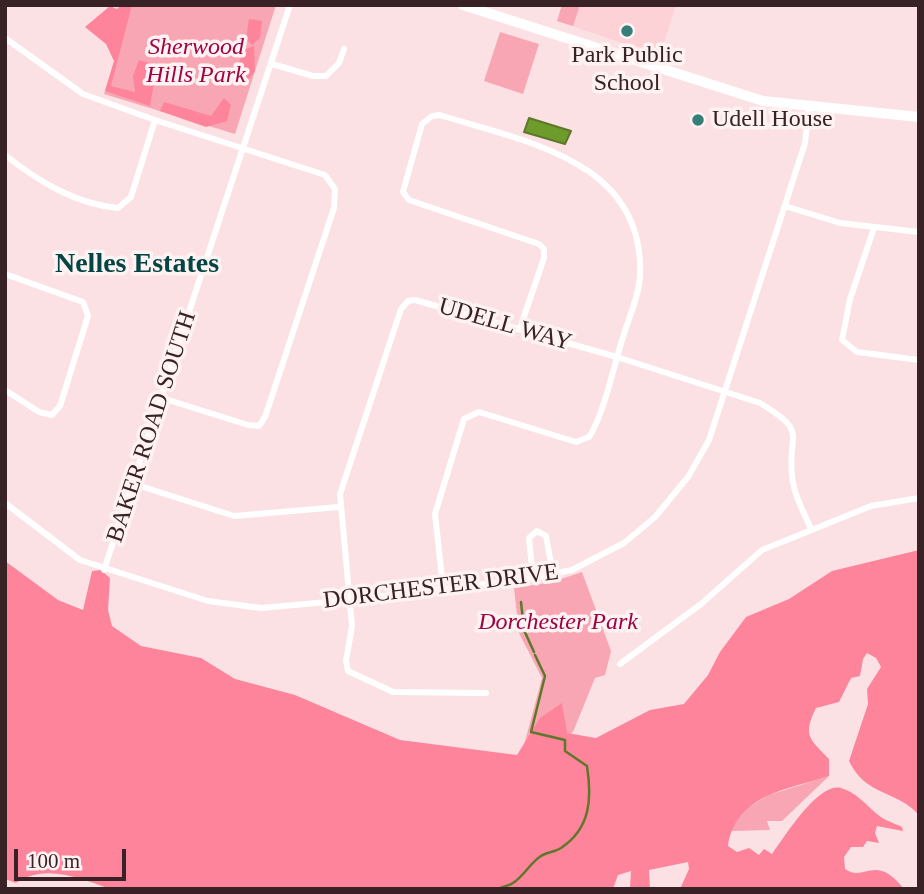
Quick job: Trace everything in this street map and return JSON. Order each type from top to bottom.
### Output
[{"type":"main road","points":[[463,5],[763,101],[919,117]]},
{"type":"street","name":"BAKER ROAD SOUTH","points":[[104,570],[290,5]]},
{"type":"street","points":[[5,38],[83,94],[325,175],[335,189],[334,208],[265,417],[259,426],[162,398]]},
{"type":"street","points":[[272,64],[313,76],[326,76],[339,63],[344,49]]},
{"type":"street","name":"DORCHESTER DRIVE","points":[[5,503],[36,524],[69,554],[104,570],[230,606],[261,608],[350,600],[533,578],[572,570],[605,555],[655,517],[688,477],[709,440],[727,391],[804,143],[809,107]]},
{"type":"street","points":[[443,587],[435,514],[464,419],[470,413],[479,412],[576,442],[585,440],[592,433],[617,357],[636,294],[640,261],[629,214],[611,189],[594,173],[569,158],[440,115],[432,116],[422,124],[403,192],[409,200],[539,244],[544,250],[544,258],[520,328]]},
{"type":"street","points":[[5,155],[38,181],[64,194],[118,208],[131,197],[155,120]]},
{"type":"street","points":[[785,206],[840,223],[919,232]]},
{"type":"street","points":[[873,228],[850,299],[842,340],[846,346],[857,352],[919,360]]},
{"type":"street","points":[[5,274],[83,302],[88,316],[60,406],[52,415],[39,412],[5,390]]},
{"type":"street","name":"UDELL WAY","points":[[485,693],[393,692],[348,671],[346,661],[353,633],[340,507],[345,476],[401,309],[408,301],[415,300],[520,328],[760,403],[793,428],[795,436],[792,478],[811,529]]},
{"type":"street","points":[[134,484],[234,516],[340,507]]},
{"type":"street","points":[[620,664],[701,604],[752,557],[811,529],[871,506],[919,498]]},
{"type":"street","points":[[533,578],[530,538],[537,531],[546,536],[553,574]]},
{"type":"shaded area","points":[[121,5],[132,5],[111,86],[135,92],[133,76],[139,60],[157,65],[150,106],[105,91],[114,61],[106,44],[85,27],[110,6],[117,9]]},
{"type":"shaded area","name":"Park Public School","points":[[562,5],[676,5],[660,56],[557,21]]},
{"type":"shaded area","points":[[249,19],[262,21],[260,38],[252,45],[246,39]]},
{"type":"shaded area","points":[[254,46],[255,71],[246,83],[234,79],[243,50]]},
{"type":"shaded area","points":[[224,98],[231,105],[227,121],[206,127],[160,111],[164,102],[211,116]]},
{"type":"shaded area","points":[[529,118],[571,131],[565,144],[524,132]]},
{"type":"shaded area","points":[[919,550],[919,815],[901,801],[864,781],[849,761],[868,704],[867,689],[881,667],[876,658],[867,653],[860,676],[851,678],[839,702],[816,708],[809,725],[810,736],[829,759],[829,776],[781,791],[752,805],[741,815],[728,846],[737,852],[749,848],[759,855],[764,849],[772,854],[812,802],[832,788],[841,788],[856,796],[882,818],[902,827],[903,831],[877,826],[875,833],[879,843],[867,841],[863,847],[851,847],[844,857],[845,869],[858,873],[871,870],[885,872],[904,889],[680,889],[689,869],[688,862],[649,870],[650,889],[630,888],[631,871],[618,875],[613,889],[110,889],[63,874],[39,874],[16,883],[5,879],[5,561],[58,600],[83,610],[92,571],[101,570],[110,578],[108,610],[112,626],[141,646],[201,658],[235,679],[295,695],[400,740],[517,755],[540,718],[562,703],[567,733],[596,738],[650,710],[684,704],[708,675],[720,652],[746,617],[789,599],[832,571]]},
{"type":"green space","name":"Sherwood Hills Park","points":[[132,5],[276,5],[235,134],[104,94]]},
{"type":"green space","points":[[562,5],[580,5],[573,26],[557,21]]},
{"type":"green space","points":[[500,32],[539,44],[523,94],[484,81]]},
{"type":"green space","name":"Dorchester Park","points":[[582,572],[611,651],[605,675],[595,678],[573,732],[559,745],[524,745],[542,678],[519,633],[514,588],[552,582]]},
{"type":"green space","points":[[829,776],[782,821],[767,821],[770,830],[730,831],[743,810],[769,795]]},
{"type":"waterway","points":[[521,602],[524,630],[534,652]]},
{"type":"waterway","points":[[498,889],[517,880],[541,856],[559,849],[571,840],[584,822],[589,801],[587,766],[565,751],[565,740],[531,732],[545,676],[535,655]]},
{"type":"place","name":"Park Public School","points":[[627,31]]},
{"type":"place","name":"Udell House","points":[[698,120]]},
{"type":"district","name":"Nelles Estates","points":[[137,265]]}]
